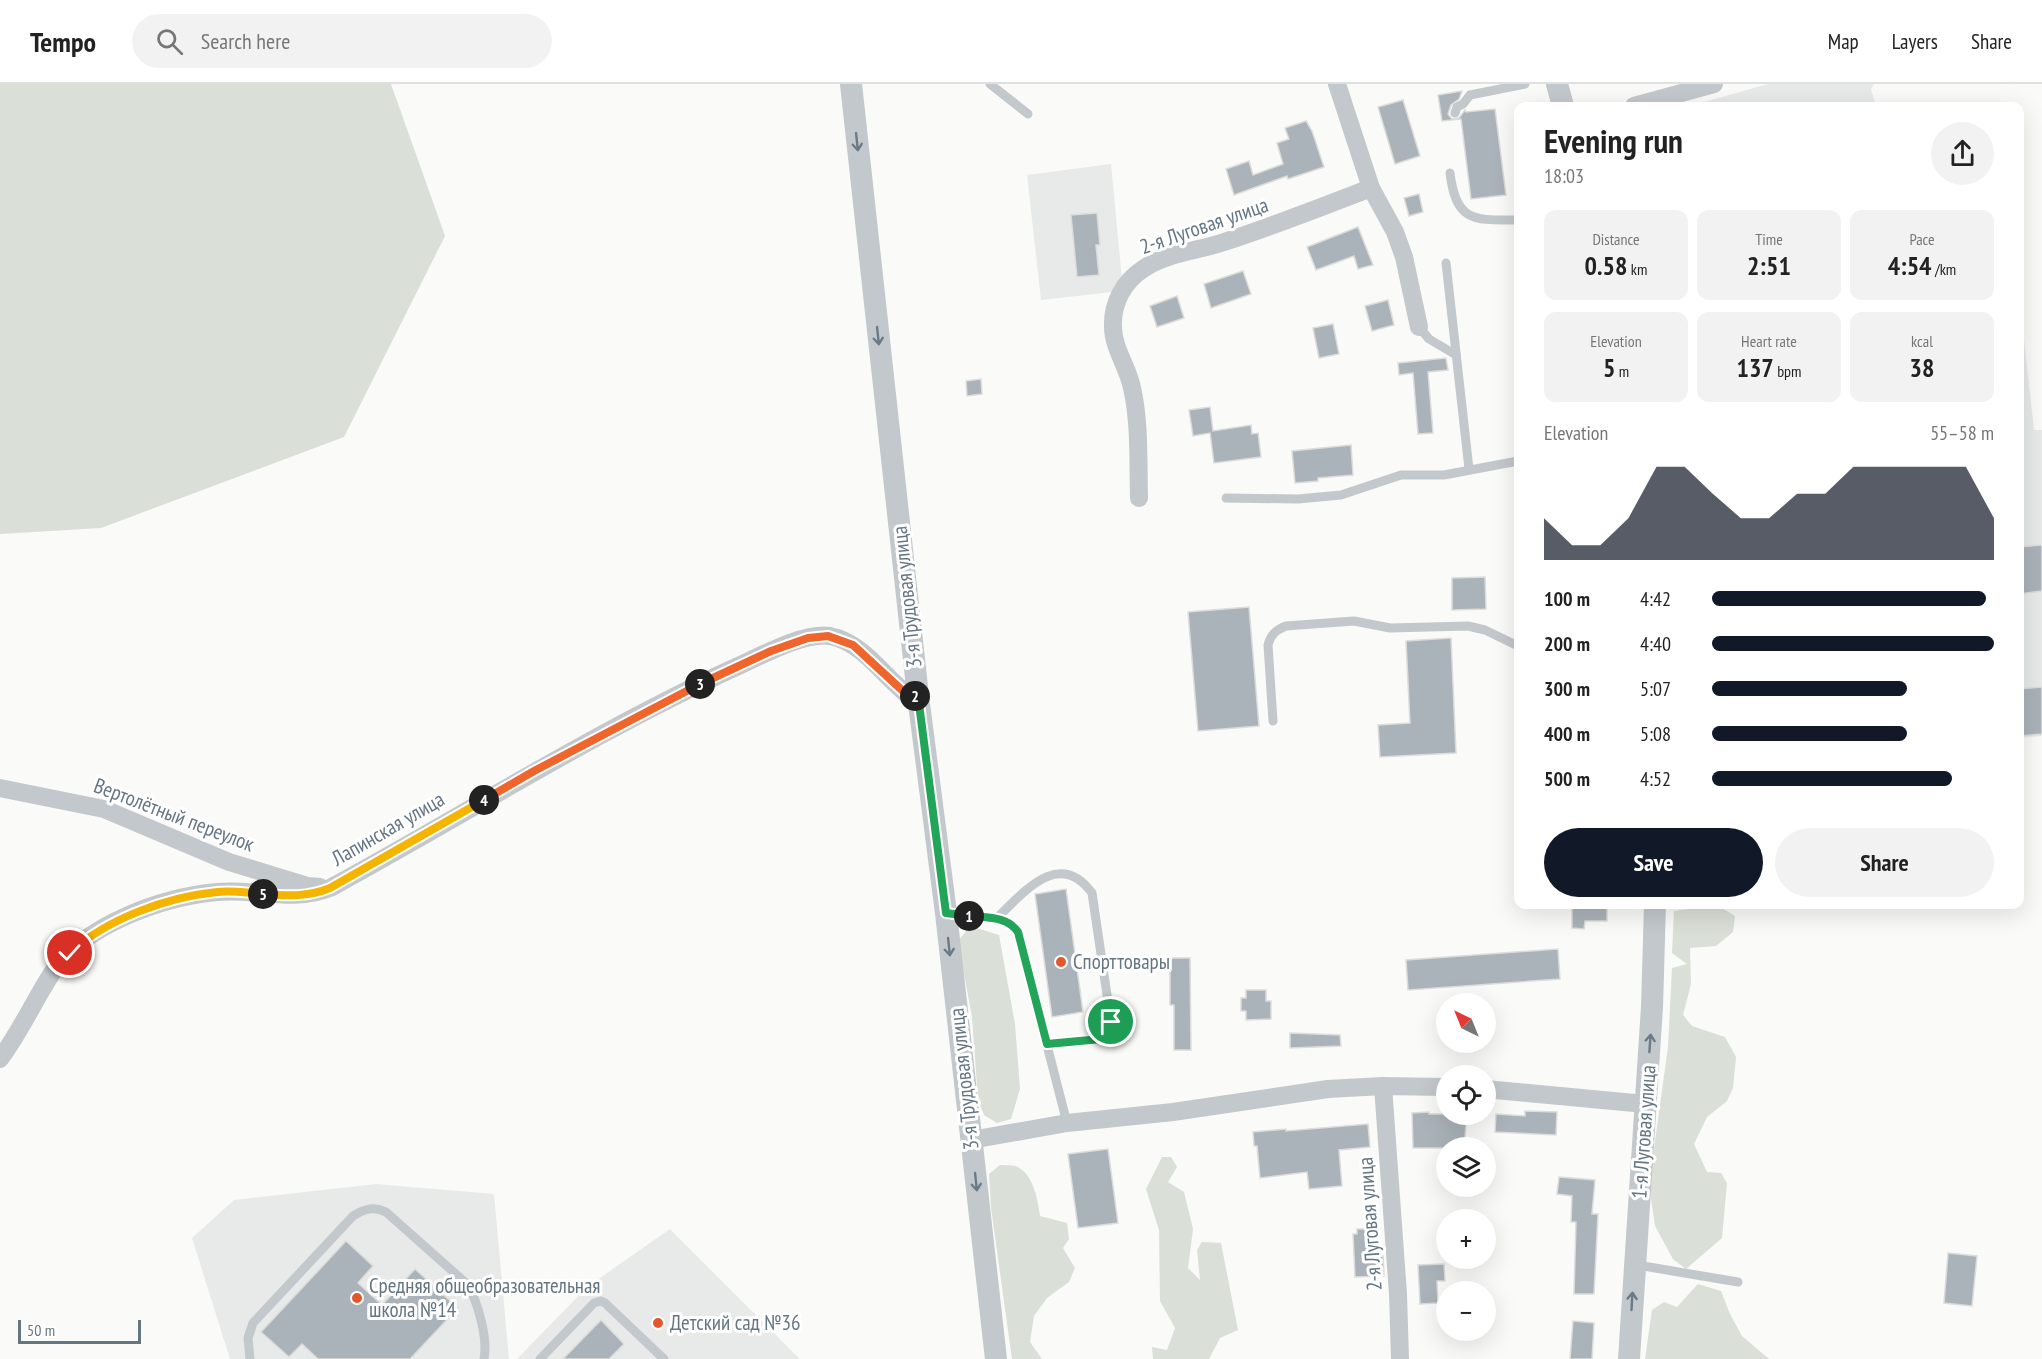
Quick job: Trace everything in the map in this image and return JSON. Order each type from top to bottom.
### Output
[{"type":"street","name":"3-я Трудовая улица","points":[[851,84],[918,696],[946,913],[996,1359]]},
{"type":"street","points":[[1337,84],[1371,188],[1395,232],[1404,257],[1419,327]]},
{"type":"street","points":[[1557,84],[1562,102]]},
{"type":"street","points":[[1649,102],[1714,84]]},
{"type":"street","name":"2-я Луговая улица","points":[[1139,498],[1133,390],[1112,329],[1113,313],[1123,289],[1132,278],[1154,262],[1250,233],[1371,188]]},
{"type":"street","name":"Лапинская улица","points":[[0,1059],[15,1039],[59,963],[100,928],[160,904],[209,893],[232,892],[294,896],[315,894],[330,888],[534,771],[678,694],[771,651],[808,638],[828,636],[853,645],[908,695],[918,696]]},
{"type":"street","name":"Вертолётный переулок","points":[[0,788],[104,809],[229,862],[308,886],[330,888]]},
{"type":"street","name":"1-я Луговая улица","points":[[1629,1359],[1652,1007],[1655,909]]},
{"type":"street","points":[[971,1140],[1067,1123],[1173,1112],[1328,1089],[1383,1086],[1436,1087]]},
{"type":"street","name":"2-я Луговая улица","points":[[1383,1086],[1398,1294],[1400,1359]]},
{"type":"street","points":[[1496,1090],[1645,1104]]},
{"type":"lane","points":[[851,84],[858,84]]},
{"type":"lane","points":[[990,84],[1028,114]]},
{"type":"lane","points":[[1455,113],[1457,107],[1463,104],[1470,95],[1525,84]]},
{"type":"lane","points":[[1450,173],[1452,189],[1457,201],[1463,211],[1472,218],[1514,220]]},
{"type":"lane","points":[[1446,263],[1469,469]]},
{"type":"lane","points":[[1419,327],[1429,339],[1456,355]]},
{"type":"lane","points":[[1226,498],[1298,500],[1341,495],[1401,475],[1444,475],[1514,462]]},
{"type":"lane","points":[[1273,721],[1268,645],[1270,637],[1276,630],[1286,626],[1354,621],[1390,628],[1468,626],[1485,630],[1514,644]]},
{"type":"lane","points":[[996,919],[1044,877],[1063,872],[1082,880],[1092,893],[1111,1022],[1110,1029],[1101,1039],[1047,1044]]},
{"type":"lane","points":[[946,913],[1005,920],[1018,932],[1067,1123]]},
{"type":"lane","points":[[250,1359],[248,1338],[253,1323],[347,1221],[359,1212],[371,1208],[378,1208],[386,1212],[467,1284],[478,1310],[487,1357]]},
{"type":"lane","points":[[1634,1264],[1738,1282]]},
{"type":"lane","points":[[540,1359],[594,1303],[601,1301],[664,1359]]},
{"type":"shaded area","points":[[0,84],[391,84],[445,236],[344,437],[101,528],[0,534]]},
{"type":"shaded area","points":[[1768,84],[1874,84],[1871,89],[1875,102],[1704,102]]},
{"type":"shaded area","points":[[1111,164],[1122,280],[1112,292],[1041,300],[1027,175]]},
{"type":"shaded area","points":[[2024,340],[2034,430],[2042,430],[2042,736],[2024,738]]},
{"type":"shaded area","points":[[1724,909],[1735,916],[1733,932],[1716,946],[1690,948],[1691,984],[1683,1015],[1692,1026],[1725,1037],[1736,1057],[1733,1088],[1727,1101],[1707,1117],[1694,1144],[1707,1172],[1721,1173],[1727,1183],[1722,1238],[1686,1269],[1673,1259],[1655,1226],[1649,1185],[1668,1047],[1672,968],[1687,964],[1672,953],[1674,911]]},
{"type":"shaded area","points":[[980,929],[999,935],[1015,1024],[1020,1089],[1011,1119],[997,1123],[984,1115],[978,1099],[972,1017],[958,941],[967,930]]},
{"type":"shaded area","points":[[1162,1157],[1171,1157],[1177,1167],[1168,1182],[1184,1192],[1193,1229],[1188,1268],[1200,1280],[1197,1250],[1202,1242],[1221,1243],[1238,1330],[1220,1338],[1209,1359],[1153,1359],[1152,1347],[1167,1350],[1175,1328],[1160,1301],[1159,1230],[1146,1189]]},
{"type":"shaded area","points":[[1000,1165],[1015,1166],[1026,1174],[1038,1202],[1040,1216],[1067,1223],[1069,1239],[1063,1248],[1075,1268],[1069,1282],[1047,1298],[1034,1316],[1030,1342],[1042,1359],[1012,1359],[991,1208],[989,1174]]},
{"type":"shaded area","name":"Средняя общеобразовательная школа №14","points":[[376,1184],[494,1194],[509,1359],[230,1359],[192,1238],[234,1200]]},
{"type":"shaded area","name":"Детский сад №36","points":[[670,1229],[800,1359],[517,1359],[587,1287]]},
{"type":"shaded area","points":[[1698,1284],[1721,1291],[1742,1336],[1769,1359],[1645,1359],[1652,1310],[1664,1302],[1677,1307]]},
{"type":"building","points":[[1462,91],[1459,99],[1451,105],[1448,114],[1452,119],[1459,118],[1465,110],[1466,112],[1495,109],[1506,195],[1471,199],[1461,119],[1442,121],[1438,95]]},
{"type":"building","points":[[1403,100],[1420,156],[1395,164],[1378,107]]},
{"type":"building","points":[[1306,121],[1312,131],[1324,167],[1288,179],[1287,176],[1234,195],[1226,169],[1249,161],[1253,175],[1283,164],[1277,143],[1289,139],[1285,128]]},
{"type":"building","points":[[1419,194],[1423,212],[1409,216],[1404,198]]},
{"type":"building","points":[[1097,213],[1100,245],[1096,245],[1099,275],[1077,277],[1071,215]]},
{"type":"building","points":[[1358,227],[1373,265],[1358,269],[1354,256],[1316,270],[1307,247]]},
{"type":"building","points":[[1243,271],[1251,294],[1211,308],[1204,284]]},
{"type":"building","points":[[1177,296],[1184,318],[1157,327],[1150,306]]},
{"type":"building","points":[[1388,300],[1394,325],[1372,331],[1365,306]]},
{"type":"building","points":[[1333,324],[1339,354],[1319,358],[1313,328]]},
{"type":"building","points":[[1446,358],[1448,370],[1428,372],[1433,433],[1418,434],[1413,373],[1399,375],[1398,363]]},
{"type":"building","points":[[981,379],[982,394],[967,396],[966,381]]},
{"type":"building","points":[[1210,407],[1213,431],[1251,425],[1252,434],[1258,433],[1261,457],[1214,463],[1210,433],[1193,436],[1189,410]]},
{"type":"building","points":[[1351,445],[1353,475],[1318,478],[1318,481],[1295,483],[1292,451]]},
{"type":"building","points":[[2042,545],[2042,591],[2024,593],[2024,547]]},
{"type":"building","points":[[1485,577],[1486,609],[1452,610],[1452,578]]},
{"type":"building","points":[[1249,607],[1259,726],[1198,731],[1188,612]]},
{"type":"building","points":[[1451,638],[1456,753],[1380,757],[1378,725],[1410,723],[1406,641]]},
{"type":"building","points":[[2042,687],[2042,734],[2024,736],[2024,689]]},
{"type":"building","points":[[1066,889],[1083,1012],[1052,1017],[1035,894]]},
{"type":"building","points":[[1572,909],[1607,909],[1607,921],[1585,921],[1584,929],[1572,928]]},
{"type":"building","points":[[1558,949],[1560,979],[1408,990],[1406,960]]},
{"type":"building","points":[[1170,958],[1190,958],[1191,1050],[1174,1050],[1174,1005],[1170,1005]]},
{"type":"building","points":[[1246,990],[1266,990],[1266,1001],[1271,1001],[1271,1019],[1246,1020],[1246,1011],[1241,1011],[1241,998],[1246,998]]},
{"type":"building","points":[[1290,1033],[1340,1035],[1341,1046],[1290,1048]]},
{"type":"building","points":[[1525,1111],[1557,1112],[1556,1135],[1495,1132],[1496,1114],[1525,1116]]},
{"type":"building","points":[[1412,1113],[1436,1114],[1436,1125],[1466,1125],[1465,1137],[1436,1137],[1436,1148],[1413,1148]]},
{"type":"building","points":[[1368,1124],[1370,1147],[1339,1150],[1342,1186],[1309,1189],[1307,1172],[1260,1178],[1257,1146],[1254,1146],[1253,1132]]},
{"type":"building","points":[[1108,1149],[1118,1223],[1078,1228],[1068,1154]]},
{"type":"building","points":[[1559,1177],[1595,1180],[1592,1214],[1598,1214],[1594,1294],[1574,1294],[1576,1222],[1571,1222],[1572,1196],[1557,1194]]},
{"type":"building","points":[[1357,1229],[1370,1229],[1371,1257],[1383,1256],[1384,1276],[1355,1277],[1353,1234],[1357,1234]]},
{"type":"building","points":[[346,1241],[373,1266],[358,1283],[382,1305],[415,1269],[458,1308],[410,1359],[318,1359],[302,1344],[289,1357],[261,1332]]},
{"type":"building","points":[[1948,1253],[1977,1256],[1972,1306],[1944,1303]]},
{"type":"building","points":[[1436,1264],[1436,1269],[1444,1269],[1445,1281],[1436,1281],[1436,1303],[1420,1304],[1418,1265]]},
{"type":"building","points":[[601,1320],[624,1344],[609,1359],[563,1359]]},
{"type":"building","points":[[1573,1321],[1594,1323],[1592,1359],[1570,1359]]},
{"type":"place","name":"Спорттовары","points":[[1061,962]]},
{"type":"place","name":"Средняя общеобразовательная школа №14","points":[[357,1298]]},
{"type":"place","name":"Детский сад №36","points":[[658,1323]]},
{"type":"route","points":[[70,953],[100,928],[160,904],[217,892],[294,896],[315,894],[330,888],[534,771],[688,689],[771,651],[808,638],[828,636],[853,645],[904,692],[918,696],[946,913],[1005,920],[1013,925],[1018,932],[1047,1044],[1101,1039],[1107,1035],[1111,1022]]}]
